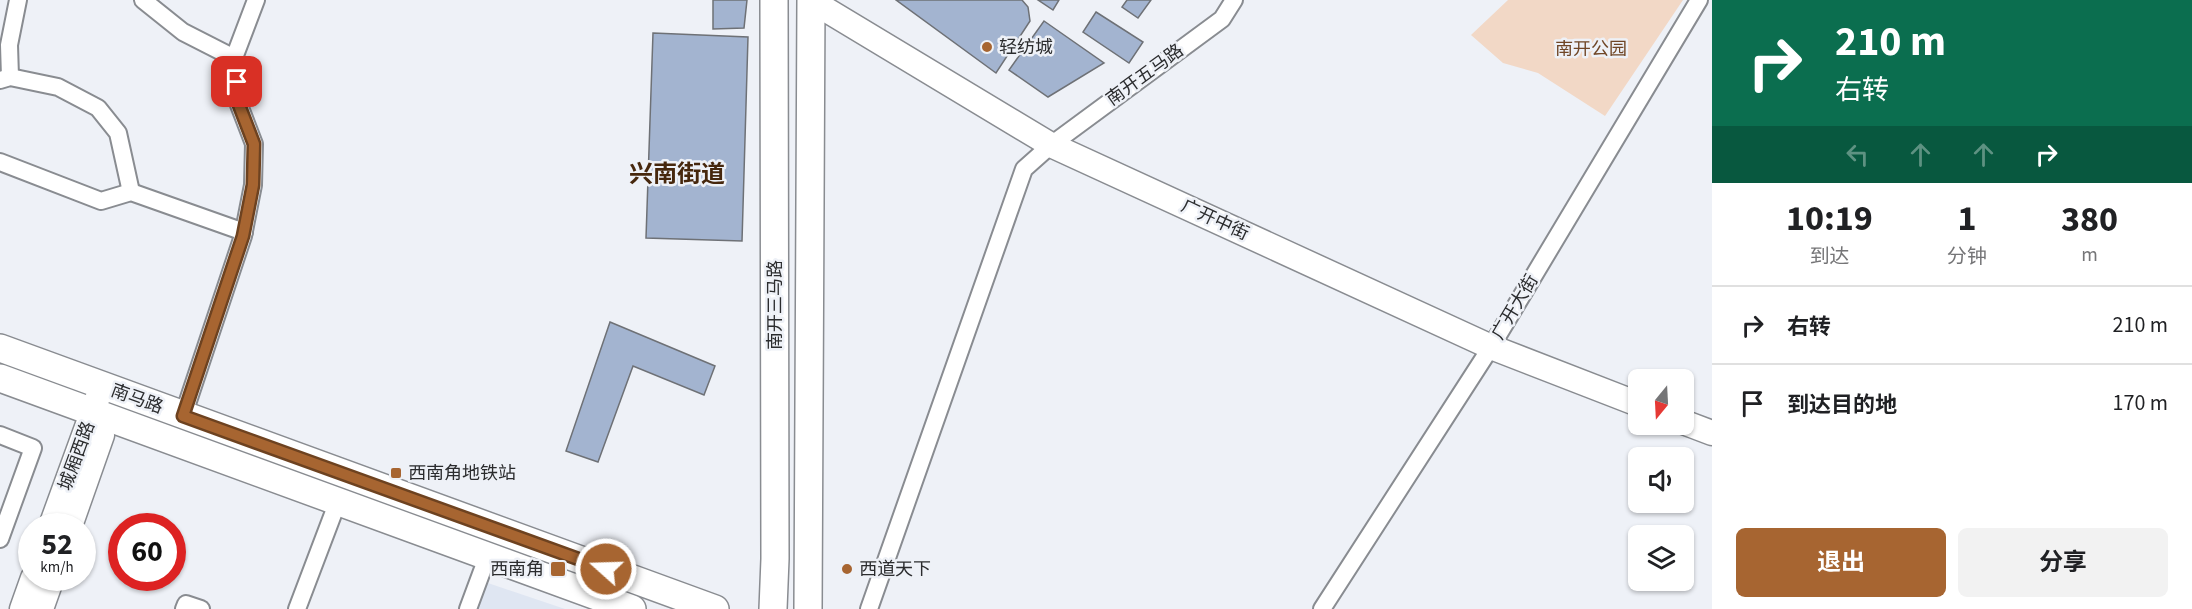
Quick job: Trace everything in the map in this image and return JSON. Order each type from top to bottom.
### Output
[{"type":"main road","name":"南开三马路","points":[[773,609],[775,559],[774,0]]},
{"type":"main road","name":"南开三马路","points":[[808,609],[810,0]]},
{"type":"main road","name":"南马路","points":[[0,348],[715,609]]},
{"type":"main road","name":"南马路","points":[[0,378],[632,609]]},
{"type":"street","points":[[18,0],[5,79],[58,87],[98,108],[118,133],[130,192]]},
{"type":"street","points":[[143,0],[183,32],[234,58]]},
{"type":"street","points":[[183,416],[244,232],[253,185],[254,144],[239,105],[234,58],[256,0]]},
{"type":"street","name":"广开中街","points":[[810,0],[1051,145],[1491,347],[1628,400]]},
{"type":"street","name":"南开五马路","points":[[869,609],[1024,169],[1051,145],[1222,19],[1234,0]]},
{"type":"street","name":"广开大街","points":[[1322,609],[1491,347],[1699,0]]},
{"type":"street","points":[[1,164],[101,201],[130,192],[244,232]]},
{"type":"street","name":"城厢西路","points":[[74,513],[109,389]]},
{"type":"street","name":"城厢西路","points":[[57,513],[100,415]]},
{"type":"street","points":[[1694,426],[1712,433]]},
{"type":"street","points":[[0,435],[33,448],[0,539]]},
{"type":"street","points":[[297,609],[338,501]]},
{"type":"street","points":[[468,609],[488,555]]},
{"type":"street","points":[[22,609],[28,591]]},
{"type":"street","points":[[41,609],[47,591]]},
{"type":"street","points":[[184,609],[186,604],[201,609]]},
{"type":"shaded area","points":[[485,582],[565,609],[475,609]]},
{"type":"green space","name":"南开公园","points":[[1508,0],[1683,0],[1605,116],[1538,73],[1503,63],[1471,35]]},
{"type":"building","points":[[713,0],[747,0],[744,28],[713,29]]},
{"type":"building","name":"轻纺城","points":[[896,0],[1022,0],[1028,7],[1030,21],[996,73]]},
{"type":"building","points":[[1038,0],[1059,0],[1053,10]]},
{"type":"building","points":[[1127,0],[1151,0],[1138,18],[1122,7]]},
{"type":"building","points":[[1096,12],[1143,42],[1129,63],[1083,32]]},
{"type":"building","points":[[1044,21],[1104,63],[1048,97],[1009,70]]},
{"type":"building","points":[[653,33],[748,37],[742,241],[646,238]]},
{"type":"building","points":[[610,322],[715,366],[704,395],[633,366],[598,462],[566,451]]},
{"type":"place","name":"轻纺城","points":[[987,47]]},
{"type":"place","name":"西南角地铁站","points":[[396,473]]},
{"type":"place","name":"西南角","points":[[558,569]]},
{"type":"place","name":"西道天下","points":[[847,569]]},
{"type":"district","name":"兴南街道","points":[[677,174]]},
{"type":"route","points":[[237,82],[239,105],[254,144],[253,185],[243,236],[183,416],[606,569]]}]
